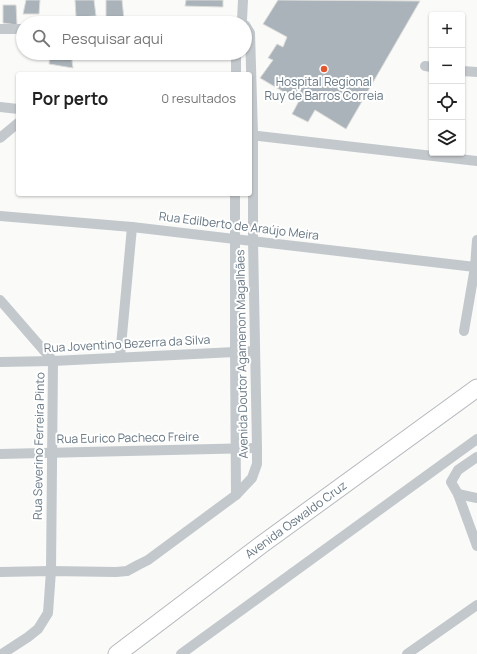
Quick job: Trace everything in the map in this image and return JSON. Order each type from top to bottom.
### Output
[{"type":"highway","name":"Avenida Oswaldo Cruz","points":[[117,654],[261,545],[477,388]]},
{"type":"street","name":"Avenida Doutor Agamenon Magalhães","points":[[242,0],[243,16]]},
{"type":"street","points":[[0,29],[16,29]]},
{"type":"street","points":[[236,60],[236,72]]},
{"type":"street","name":"Avenida Doutor Agamenon Magalhães","points":[[246,60],[247,72]]},
{"type":"street","points":[[465,71],[477,72]]},
{"type":"street","points":[[0,107],[16,109]]},
{"type":"street","points":[[0,138],[16,126]]},
{"type":"street","name":"Avenida Doutor Agamenon Magalhães","points":[[236,496],[252,478],[257,464],[252,135]]},
{"type":"street","points":[[252,135],[477,161]]},
{"type":"street","name":"Avenida Doutor Agamenon Magalhães","points":[[235,196],[236,496]]},
{"type":"street","name":"Rua Edilberto de Araújo Meira","points":[[0,216],[132,227],[475,267]]},
{"type":"street","points":[[120,357],[132,227]]},
{"type":"street","points":[[464,331],[475,267],[477,240]]},
{"type":"street","name":"Rua Severino Ferreira Pinto","points":[[0,300],[53,361],[51,571],[48,613],[38,629],[2,654]]},
{"type":"street","name":"Rua Joventino Bezerra da Silva","points":[[0,362],[53,361],[255,351]]},
{"type":"street","points":[[181,654],[477,439]]},
{"type":"street","name":"Rua Eurico Pacheco Freire","points":[[0,454],[257,448]]},
{"type":"street","points":[[477,457],[458,470],[451,482],[458,494],[477,546]]},
{"type":"street","points":[[458,494],[477,498]]},
{"type":"street","points":[[0,572],[127,571],[148,560],[236,496]]},
{"type":"street","points":[[407,654],[477,605]]},
{"type":"building","points":[[26,0],[40,0],[39,14],[23,14]]},
{"type":"building","points":[[75,0],[94,0],[96,16],[76,16]]},
{"type":"building","points":[[106,0],[122,0],[124,16],[106,16]]},
{"type":"building","points":[[186,0],[223,0],[223,7],[185,6]]},
{"type":"building","name":"Hospital Regional Ruy de Barros Correia","points":[[278,0],[420,1],[346,129],[315,110],[308,122],[292,114],[299,101],[260,78],[273,60],[268,58],[277,44],[283,47],[287,37],[263,24]]},
{"type":"building","points":[[3,5],[16,5],[16,25],[3,23]]},
{"type":"building","points":[[49,60],[72,60],[73,68],[49,64]]},
{"type":"place","name":"Hospital Regional Ruy de Barros Correia","points":[[324,69]]}]
